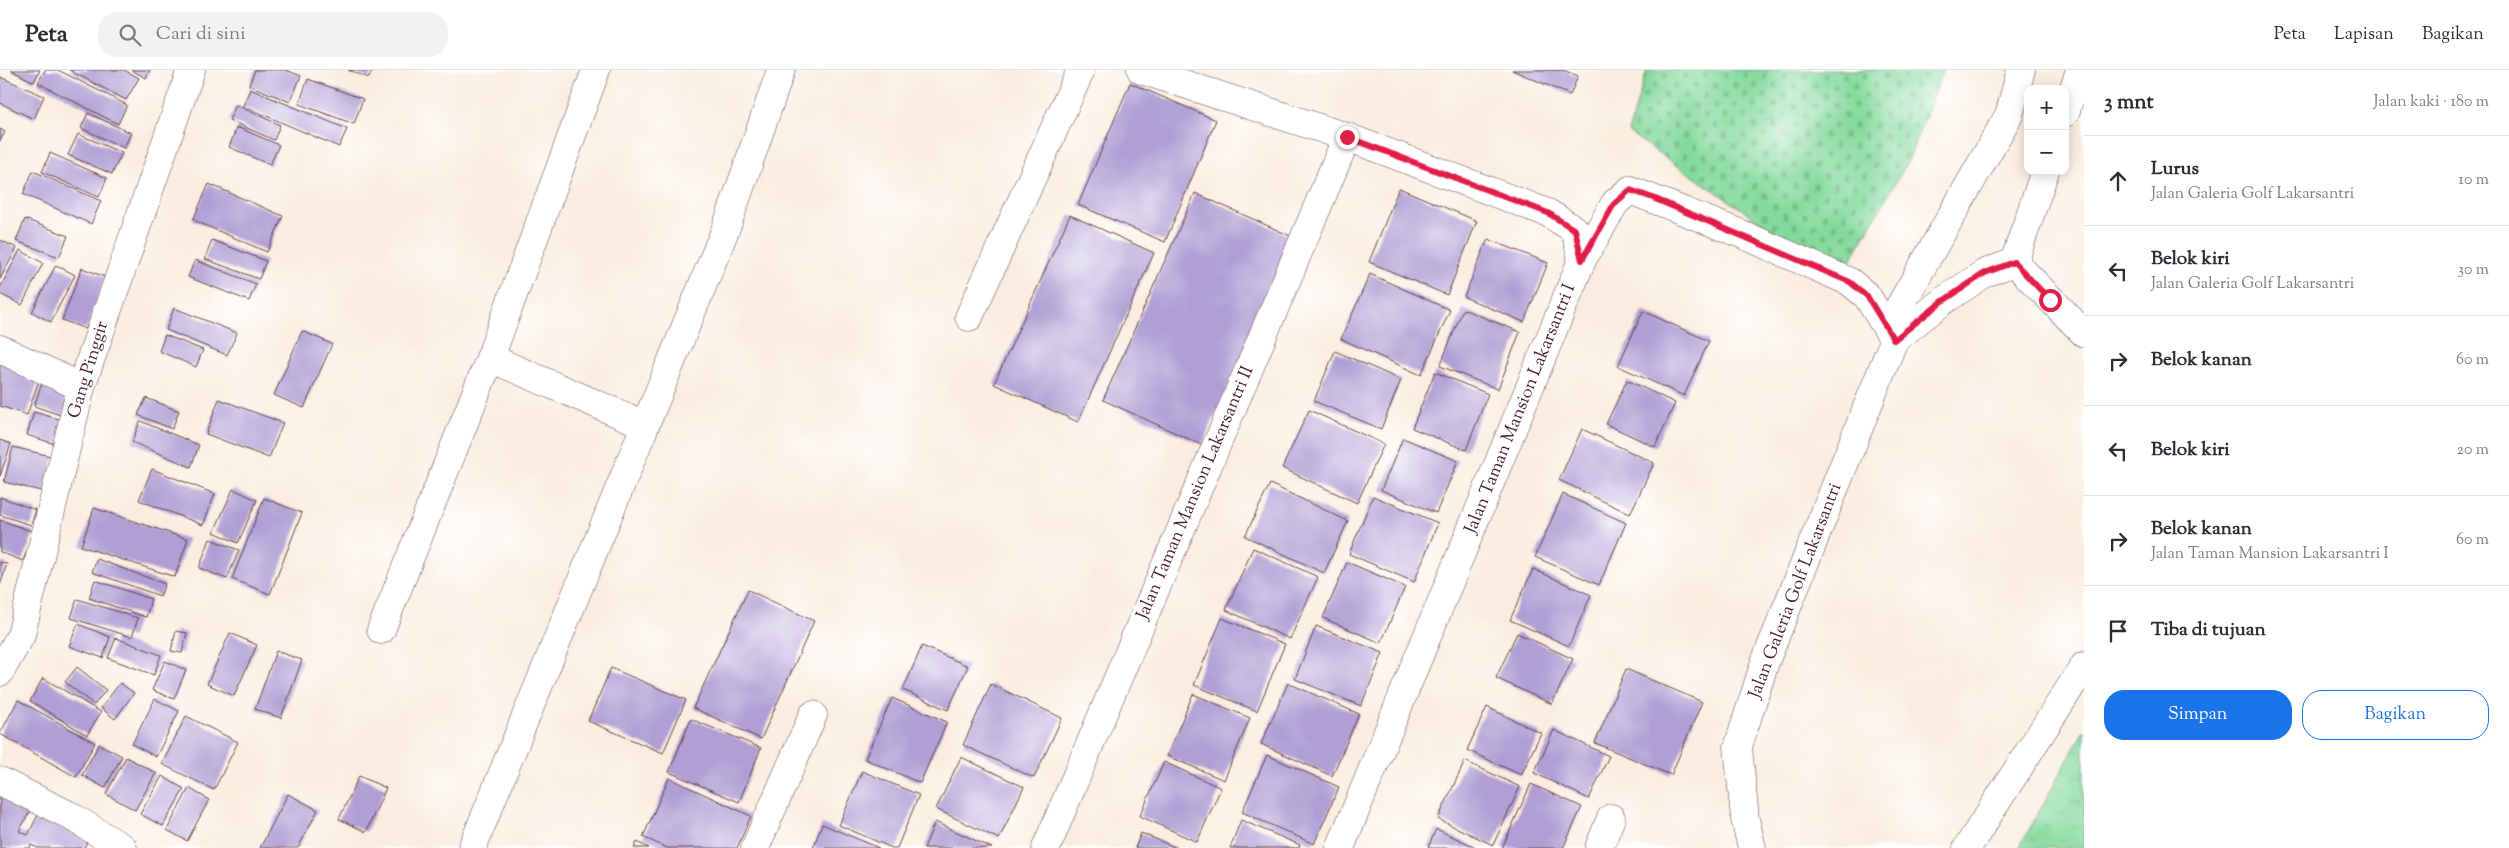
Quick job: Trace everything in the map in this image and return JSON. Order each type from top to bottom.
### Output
[{"type":"street","name":"Gang Pinggir","points":[[0,672],[21,635],[81,387],[191,70]]},
{"type":"street","points":[[381,630],[490,358],[596,70]]},
{"type":"street","points":[[472,848],[726,228],[781,70]]},
{"type":"street","points":[[970,317],[1081,70]]},
{"type":"street","points":[[1141,70],[1347,137],[1548,213],[1575,230],[1582,260]]},
{"type":"street","name":"Jalan Galeria Golf Lakarsantri","points":[[1752,848],[1745,820],[1738,747],[1765,662],[1894,340],[1897,311],[2009,115],[2021,70]]},
{"type":"street","points":[[2069,102],[2080,70]]},
{"type":"street","name":"Jalan Taman Mansion Lakarsantri II","points":[[1046,848],[1347,137]]},
{"type":"street","points":[[2044,175],[2014,262],[2084,333]]},
{"type":"street","name":"Jalan Taman Mansion Lakarsantri I","points":[[1340,848],[1582,260],[1614,204],[1630,190],[1744,235],[1850,282],[1867,296],[1894,340]]},
{"type":"street","name":"Jalan Galeria Golf Lakarsantri","points":[[1894,340],[1943,301],[1985,273],[2014,262]]},
{"type":"street","points":[[0,349],[81,387]]},
{"type":"street","points":[[490,358],[645,425]]},
{"type":"street","points":[[1967,848],[2084,666]]},
{"type":"street","points":[[755,848],[813,715]]},
{"type":"street","points":[[0,781],[69,815],[123,848]]},
{"type":"street","points":[[1599,848],[1611,818]]},
{"type":"green space","points":[[1647,70],[1943,70],[1909,159],[1841,277],[1628,132]]},
{"type":"green space","points":[[2084,730],[2084,848],[2019,848]]},
{"type":"building","points":[[11,70],[40,70],[34,82]]},
{"type":"building","points":[[45,70],[58,70],[127,105],[118,124],[38,83]]},
{"type":"building","points":[[69,70],[124,70],[139,78],[126,100]]},
{"type":"building","points":[[131,70],[150,70],[146,78]]},
{"type":"building","points":[[255,70],[286,70],[301,76],[290,102],[249,85]]},
{"type":"building","points":[[348,70],[372,70],[369,78]]},
{"type":"building","points":[[1512,70],[1563,70],[1578,76],[1570,95]]},
{"type":"building","points":[[0,77],[44,96],[34,119],[0,103]]},
{"type":"building","points":[[308,79],[363,99],[354,124],[299,104]]},
{"type":"building","points":[[1130,83],[1216,120],[1165,242],[1078,205]]},
{"type":"building","points":[[250,89],[347,129],[339,147],[243,106]]},
{"type":"building","points":[[236,105],[280,125],[274,140],[229,120]]},
{"type":"building","points":[[88,113],[131,133],[124,148],[81,128]]},
{"type":"building","points":[[237,127],[279,145],[270,165],[229,147]]},
{"type":"building","points":[[0,129],[5,132],[0,141]]},
{"type":"building","points":[[78,134],[122,153],[112,174],[68,155]]},
{"type":"building","points":[[50,153],[107,178],[99,197],[42,172]]},
{"type":"building","points":[[33,171],[101,201],[91,224],[23,194]]},
{"type":"building","points":[[209,184],[283,216],[267,252],[193,220]]},
{"type":"building","points":[[1399,188],[1477,221],[1447,295],[1369,262]]},
{"type":"building","points":[[1195,193],[1295,238],[1202,445],[1103,400]]},
{"type":"building","points":[[1070,215],[1154,253],[1078,422],[994,384]]},
{"type":"building","points":[[25,219],[68,236],[59,257],[16,241]]},
{"type":"building","points":[[1488,239],[1548,263],[1524,322],[1464,297]]},
{"type":"building","points":[[0,240],[17,248],[0,279]]},
{"type":"building","points":[[212,240],[266,261],[259,279],[205,259]]},
{"type":"building","points":[[20,250],[43,263],[22,305],[0,294],[0,288]]},
{"type":"building","points":[[195,260],[256,284],[249,301],[188,277]]},
{"type":"building","points":[[56,265],[75,275],[51,322],[32,312]]},
{"type":"building","points":[[82,268],[105,277],[86,329],[62,320]]},
{"type":"building","points":[[1370,274],[1450,310],[1421,375],[1341,339]]},
{"type":"building","points":[[174,308],[237,333],[227,355],[166,330]]},
{"type":"building","points":[[1463,309],[1520,332],[1498,389],[1440,366]]},
{"type":"building","points":[[1643,311],[1709,341],[1684,396],[1618,366]]},
{"type":"building","points":[[302,331],[332,344],[304,408],[274,395]]},
{"type":"building","points":[[165,335],[203,350],[196,367],[159,351]]},
{"type":"building","points":[[1335,351],[1401,380],[1381,429],[1314,401]]},
{"type":"building","points":[[0,360],[41,374],[27,415],[0,406]]},
{"type":"building","points":[[1435,372],[1488,394],[1466,450],[1412,428]]},
{"type":"building","points":[[44,377],[73,387],[63,416],[34,406]]},
{"type":"building","points":[[1627,380],[1675,403],[1655,447],[1606,424]]},
{"type":"building","points":[[146,398],[179,411],[172,429],[138,415]]},
{"type":"building","points":[[219,399],[283,423],[269,458],[206,434]]},
{"type":"building","points":[[1309,410],[1384,444],[1357,503],[1282,468]]},
{"type":"building","points":[[34,412],[65,421],[58,445],[27,435]]},
{"type":"building","points":[[140,421],[199,445],[191,467],[132,442]]},
{"type":"building","points":[[1582,429],[1654,463],[1630,514],[1559,480]]},
{"type":"building","points":[[1403,438],[1458,461],[1436,513],[1381,490]]},
{"type":"building","points":[[0,440],[11,444],[0,476]]},
{"type":"building","points":[[13,447],[54,457],[45,492],[4,482]]},
{"type":"building","points":[[152,469],[215,494],[203,525],[139,500]]},
{"type":"building","points":[[1270,484],[1348,521],[1324,573],[1245,536]]},
{"type":"building","points":[[233,489],[257,500],[238,543],[214,532]]},
{"type":"building","points":[[1563,494],[1626,523],[1599,585],[1535,557]]},
{"type":"building","points":[[1373,496],[1438,523],[1414,582],[1349,554]]},
{"type":"building","points":[[0,497],[36,510],[31,525],[0,515]]},
{"type":"building","points":[[264,498],[302,513],[270,594],[232,579]]},
{"type":"building","points":[[94,508],[188,539],[175,577],[81,546]]},
{"type":"building","points":[[0,520],[34,532],[23,561],[0,552]]},
{"type":"building","points":[[210,539],[239,550],[227,579],[199,568]]},
{"type":"building","points":[[1253,548],[1318,577],[1290,639],[1226,610]]},
{"type":"building","points":[[97,559],[165,584],[160,596],[92,572]]},
{"type":"building","points":[[0,562],[7,564],[0,585]]},
{"type":"building","points":[[1347,562],[1405,587],[1381,643],[1323,618]]},
{"type":"building","points":[[1533,569],[1591,595],[1569,646],[1510,620]]},
{"type":"building","points":[[95,580],[151,599],[146,617],[89,598]]},
{"type":"building","points":[[748,590],[814,621],[761,739],[693,708]]},
{"type":"building","points":[[77,599],[138,618],[132,637],[71,618]]},
{"type":"building","points":[[1222,618],[1285,644],[1257,711],[1194,685]]},
{"type":"building","points":[[78,624],[110,637],[103,658],[69,646]]},
{"type":"building","points":[[1316,626],[1383,653],[1361,706],[1295,679]]},
{"type":"building","points":[[176,631],[187,633],[182,653],[171,651]]},
{"type":"building","points":[[230,633],[257,645],[234,696],[207,684]]},
{"type":"building","points":[[1517,633],[1573,659],[1552,704],[1496,678]]},
{"type":"building","points":[[116,638],[161,655],[154,675],[108,658]]},
{"type":"building","points":[[922,646],[968,666],[948,710],[903,690]]},
{"type":"building","points":[[276,651],[302,660],[281,718],[255,709]]},
{"type":"building","points":[[165,661],[186,670],[174,699],[152,690]]},
{"type":"building","points":[[77,667],[106,690],[94,705],[65,682]]},
{"type":"building","points":[[611,668],[686,700],[663,753],[588,721]]},
{"type":"building","points":[[1626,669],[1702,702],[1671,775],[1595,743]]},
{"type":"building","points":[[43,678],[101,712],[87,735],[30,701]]},
{"type":"building","points":[[120,683],[134,693],[115,719],[101,708]]},
{"type":"building","points":[[1288,683],[1359,714],[1332,776],[1261,744]]},
{"type":"building","points":[[991,684],[1062,718],[1034,778],[963,745]]},
{"type":"building","points":[[1193,694],[1250,718],[1224,780],[1167,756]]},
{"type":"building","points":[[892,698],[947,722],[920,783],[865,759]]},
{"type":"building","points":[[155,699],[179,711],[156,757],[132,744]]},
{"type":"building","points":[[18,700],[95,743],[76,777],[0,734]]},
{"type":"building","points":[[1487,707],[1541,733],[1521,775],[1467,750]]},
{"type":"building","points":[[186,716],[238,742],[214,790],[162,764]]},
{"type":"building","points":[[691,719],[761,748],[739,802],[669,772]]},
{"type":"building","points":[[1554,730],[1609,756],[1589,799],[1534,773]]},
{"type":"building","points":[[99,744],[122,756],[105,788],[82,775]]},
{"type":"building","points":[[1267,755],[1339,787],[1314,844],[1242,812]]},
{"type":"building","points":[[126,757],[156,773],[135,810],[106,794]]},
{"type":"building","points":[[961,757],[1024,787],[999,839],[936,809]]},
{"type":"building","points":[[1465,761],[1520,787],[1493,845],[1438,819]]},
{"type":"building","points":[[1164,762],[1221,788],[1197,842],[1140,816]]},
{"type":"building","points":[[862,771],[919,795],[897,848],[892,848],[839,825]]},
{"type":"building","points":[[162,776],[184,789],[163,826],[140,814]]},
{"type":"building","points":[[359,776],[386,788],[366,832],[339,819]]},
{"type":"building","points":[[669,778],[751,816],[737,848],[667,848],[643,837]]},
{"type":"building","points":[[1531,784],[1582,807],[1563,848],[1502,848]]},
{"type":"building","points":[[0,787],[33,806],[19,831],[28,835],[42,807],[92,832],[84,848],[38,848],[31,845],[30,848],[0,848]]},
{"type":"building","points":[[189,788],[209,800],[187,841],[167,830]]},
{"type":"building","points":[[288,794],[318,810],[298,848],[260,848]]},
{"type":"building","points":[[1241,820],[1300,845],[1299,848],[1230,848]]},
{"type":"building","points":[[935,822],[992,848],[924,848]]},
{"type":"building","points":[[822,824],[879,848],[813,848]]},
{"type":"building","points":[[1436,829],[1478,848],[1428,848]]},
{"type":"building","points":[[1141,833],[1177,848],[1135,848]]},
{"type":"building","points":[[637,842],[649,848],[634,848]]},
{"type":"route","points":[[1347,137],[1548,213],[1575,230],[1582,260],[1614,204],[1630,190],[1653,198],[1744,235],[1850,282],[1867,296],[1894,340],[1943,301],[1985,273],[2014,262],[2050,300]]}]
